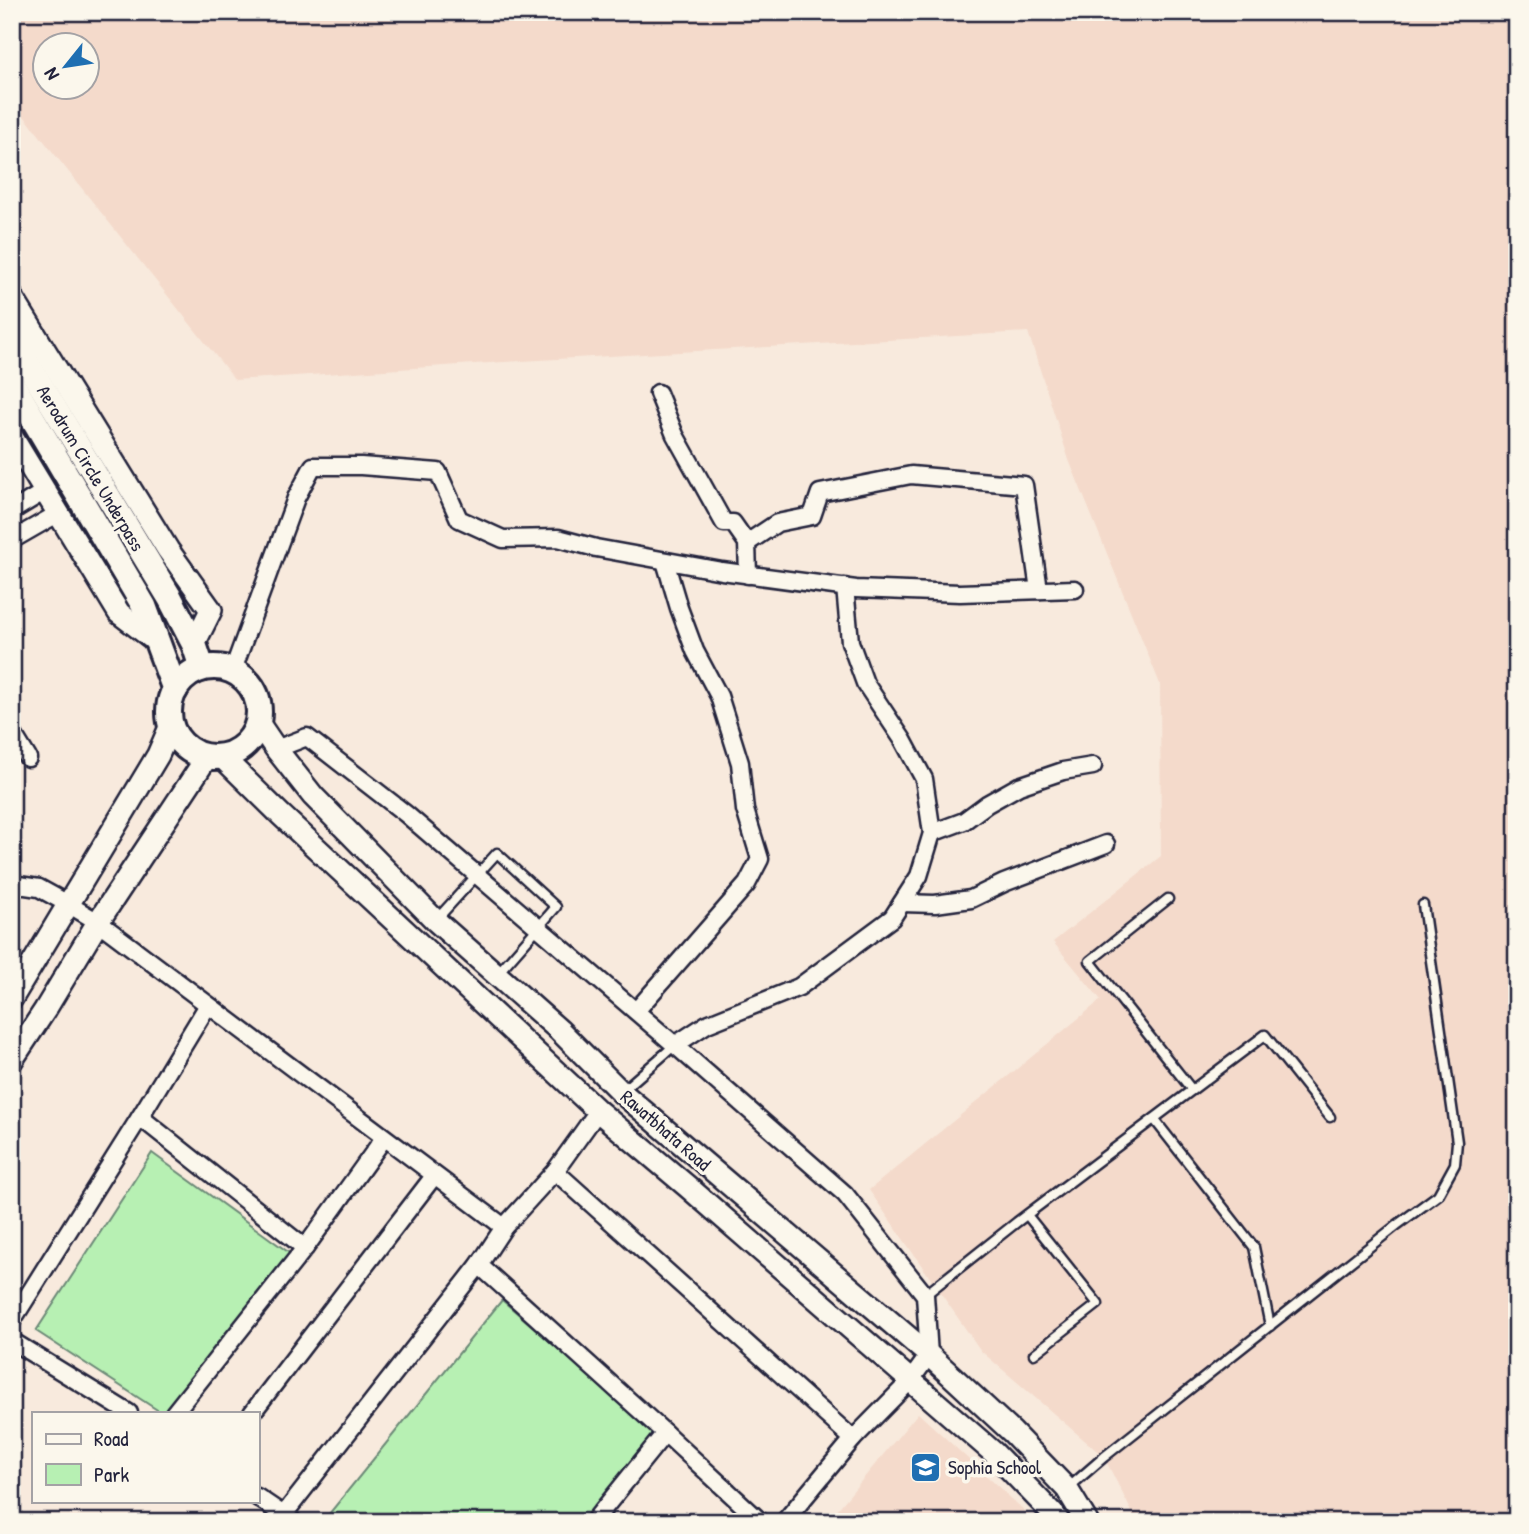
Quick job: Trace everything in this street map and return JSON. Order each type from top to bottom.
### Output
[{"type":"main road","points":[[12,297],[168,550],[211,610],[194,644]]},
{"type":"main road","name":"Aerodrum Circle Underpass","points":[[12,338],[170,598],[194,644],[202,668]]},
{"type":"main road","name":"Aerodrum Circle Underpass","points":[[12,383],[144,606],[175,690]]},
{"type":"main road","points":[[12,437],[119,612],[157,642]]},
{"type":"main road","points":[[202,668],[233,670],[255,691],[260,714],[259,724],[248,744],[235,753],[215,757],[189,750],[177,739],[171,725],[169,711],[175,690],[192,672],[202,668]]},
{"type":"main road","name":"Rawatbhata Road","points":[[259,724],[313,796],[436,920],[559,1030],[621,1092],[929,1355],[1012,1432],[1067,1489],[1087,1522]]},
{"type":"main road","points":[[14,992],[158,755],[171,725]]},
{"type":"main road","points":[[12,1060],[46,1010],[98,922],[215,757]]},
{"type":"main road","name":"Rawatbhata Road","points":[[215,757],[281,815],[598,1111],[993,1453],[1059,1522]]},
{"type":"street","points":[[658,393],[675,435],[724,523],[733,523],[747,543],[748,575]]},
{"type":"street","points":[[233,670],[296,498],[313,466],[361,466],[438,472],[459,519],[503,539],[558,538],[665,561],[845,587],[960,593],[1075,589]]},
{"type":"street","points":[[747,543],[777,523],[812,516],[820,493],[911,475],[1024,485],[1039,590]]},
{"type":"street","points":[[12,511],[45,491]]},
{"type":"street","points":[[12,540],[59,513]]},
{"type":"street","points":[[636,1011],[747,884],[760,859],[745,810],[740,763],[719,696],[695,651],[665,561]]},
{"type":"street","points":[[675,1045],[707,1024],[799,987],[892,918],[919,876],[932,833],[924,779],[903,740],[865,683],[850,642],[845,587]]},
{"type":"street","points":[[12,732],[28,758]]},
{"type":"street","points":[[276,749],[307,737],[406,814],[845,1194],[925,1295],[929,1355],[910,1381],[853,1439],[784,1522]]},
{"type":"street","points":[[932,833],[964,821],[1019,786],[1063,771],[1094,766]]},
{"type":"street","points":[[902,903],[935,904],[971,899],[1004,883],[1106,844]]},
{"type":"street","points":[[12,884],[39,888],[98,922],[504,1227]]},
{"type":"street","points":[[12,1321],[208,1004]]},
{"type":"street","points":[[259,1499],[285,1519],[479,1265],[504,1227],[555,1171],[598,1111]]},
{"type":"street","points":[[140,1116],[305,1248]]},
{"type":"street","points":[[175,1412],[305,1248],[384,1138]]},
{"type":"street","points":[[555,1171],[853,1439]]},
{"type":"street","points":[[253,1412],[434,1176]]},
{"type":"street","points":[[479,1265],[761,1522]]},
{"type":"street","points":[[12,1341],[127,1412]]},
{"type":"street","points":[[593,1522],[666,1433]]},
{"type":"lane","points":[[436,920],[497,853],[556,907],[496,975]]},
{"type":"lane","points":[[1168,899],[1090,961],[1192,1090]]},
{"type":"lane","points":[[1067,1489],[1438,1195],[1455,1164],[1457,1142],[1423,905]]},
{"type":"lane","points":[[925,1295],[1265,1035],[1330,1116]]},
{"type":"lane","points":[[621,1092],[675,1045]]},
{"type":"lane","points":[[1154,1119],[1254,1247],[1270,1326]]},
{"type":"lane","points":[[1027,1215],[1098,1304],[1034,1354]]},
{"type":"shaded area","points":[[12,12],[1517,12],[1517,1522],[1137,1522],[1104,1457],[981,1351],[869,1190],[1101,1000],[1053,942],[1161,856],[1160,684],[1069,460],[1028,332],[235,380],[12,101]]},
{"type":"shaded area","name":"Sophia School","points":[[918,1413],[1037,1522],[827,1522]]},
{"type":"green space","points":[[152,1153],[295,1257],[172,1412],[160,1412],[36,1331]]},
{"type":"green space","points":[[502,1300],[656,1433],[582,1522],[342,1522],[329,1514]]},
{"type":"place","name":"Sophia School","points":[[925,1467]]}]
